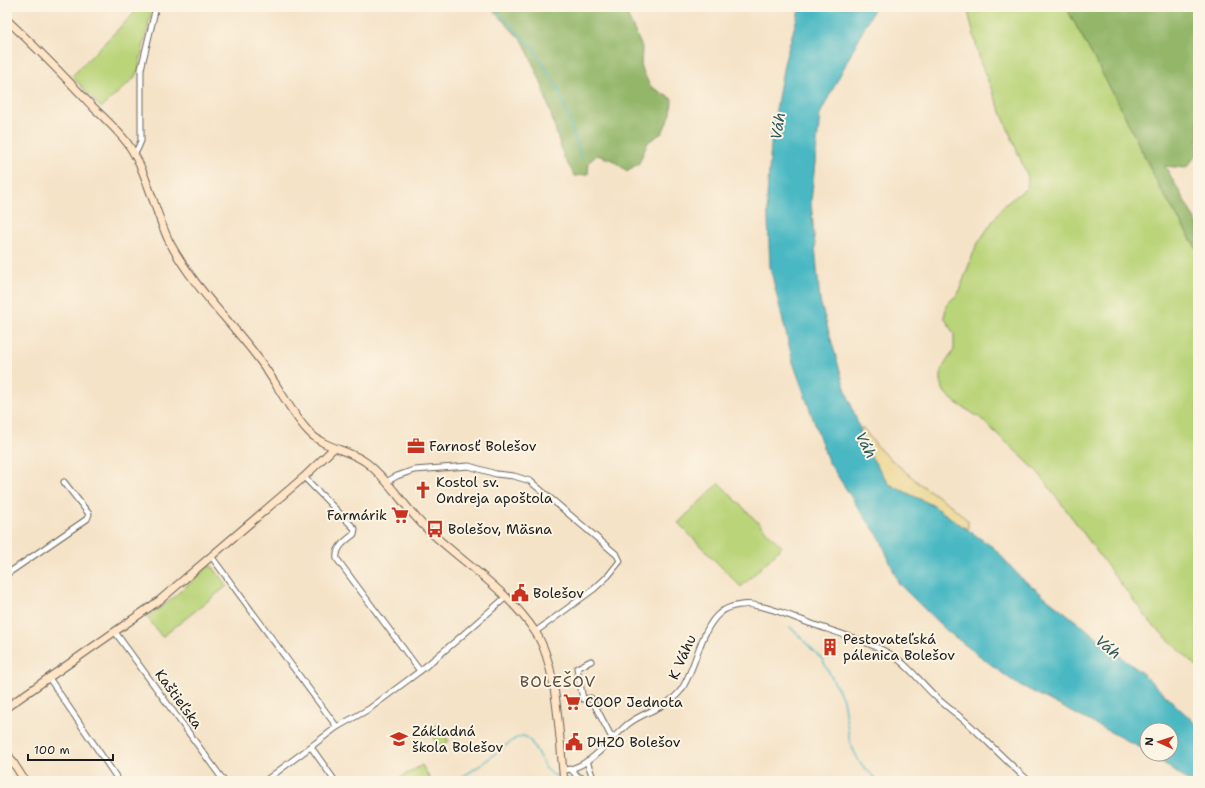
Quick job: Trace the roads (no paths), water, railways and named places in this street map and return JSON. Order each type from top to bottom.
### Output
[{"type":"main road","points":[[7,20],[60,71],[124,139],[134,153],[169,240],[192,278],[254,352],[288,405],[308,431],[319,441],[364,461],[386,482],[424,526],[506,597],[535,632],[543,646],[551,672],[563,776]]},
{"type":"main road","points":[[7,707],[160,600],[304,477],[334,448]]},
{"type":"main road","points":[[7,753],[25,781]]},
{"type":"street","points":[[134,153],[141,141],[141,69],[156,7]]},
{"type":"street","points":[[386,482],[414,470],[469,466],[496,474],[514,476],[530,481],[617,555],[620,561],[608,576],[594,589],[535,632]]},
{"type":"street","points":[[304,477],[355,529],[354,534],[338,549],[336,553],[337,558],[420,671]]},
{"type":"street","points":[[7,574],[87,519],[89,514],[64,482]]},
{"type":"street","points":[[210,556],[337,727]]},
{"type":"street","points":[[265,781],[337,727],[369,709],[420,671],[458,640],[506,597]]},
{"type":"street","name":"K Váhu","points":[[563,776],[571,769],[596,755],[612,738],[634,719],[671,700],[681,690],[708,628],[720,612],[728,608],[749,605],[758,606],[787,615],[884,651],[899,660],[937,698],[974,729],[1006,761],[1029,781]]},
{"type":"street","name":"Kaštieľska","points":[[115,632],[224,781]]},
{"type":"street","points":[[591,661],[577,668],[583,699],[591,698],[612,738]]},
{"type":"street","points":[[48,678],[118,781]]},
{"type":"street","points":[[311,747],[336,781]]},
{"type":"street","points":[[587,761],[593,781]]},
{"type":"street","points":[[571,769],[577,776],[593,781]]},
{"type":"water","name":"Váh","points":[[800,7],[875,7],[820,114],[811,202],[820,301],[844,385],[868,452],[889,484],[932,505],[994,548],[1020,577],[1143,674],[1198,726],[1198,781],[1188,781],[1162,762],[1179,762],[1179,722],[1139,722],[1139,747],[1014,682],[947,631],[899,584],[880,538],[828,461],[793,362],[770,267],[767,196],[772,132],[784,64]]},
{"type":"waterway","points":[[493,7],[533,48],[559,90],[582,159]]},
{"type":"waterway","points":[[790,627],[822,659],[843,699],[850,743],[860,763],[878,781]]},
{"type":"waterway","points":[[453,781],[471,772],[510,742],[522,736],[526,737],[533,745],[548,771],[553,775],[562,778]]},
{"type":"waterway","points":[[566,778],[579,781]]},
{"type":"place","name":"Farnosť Bolešov","points":[[416,446]]},
{"type":"place","name":"Kostol sv. Ondreja apoštola","points":[[423,490]]},
{"type":"place","name":"Farmárik","points":[[400,515]]},
{"type":"place","name":"Bolešov, Mäsna","points":[[435,529]]},
{"type":"place","name":"Bolešov","points":[[520,593]]},
{"type":"place","name":"Pestovateľská pálenica Bolešov","points":[[830,647]]},
{"type":"place","name":"COOP Jednota","points":[[572,702]]},
{"type":"place","name":"Základná škola Bolešov","points":[[399,739]]},
{"type":"place","name":"DHZO Bolešov","points":[[574,742]]},
{"type":"district","name":"BOLEŠOV","points":[[558,681]]}]
